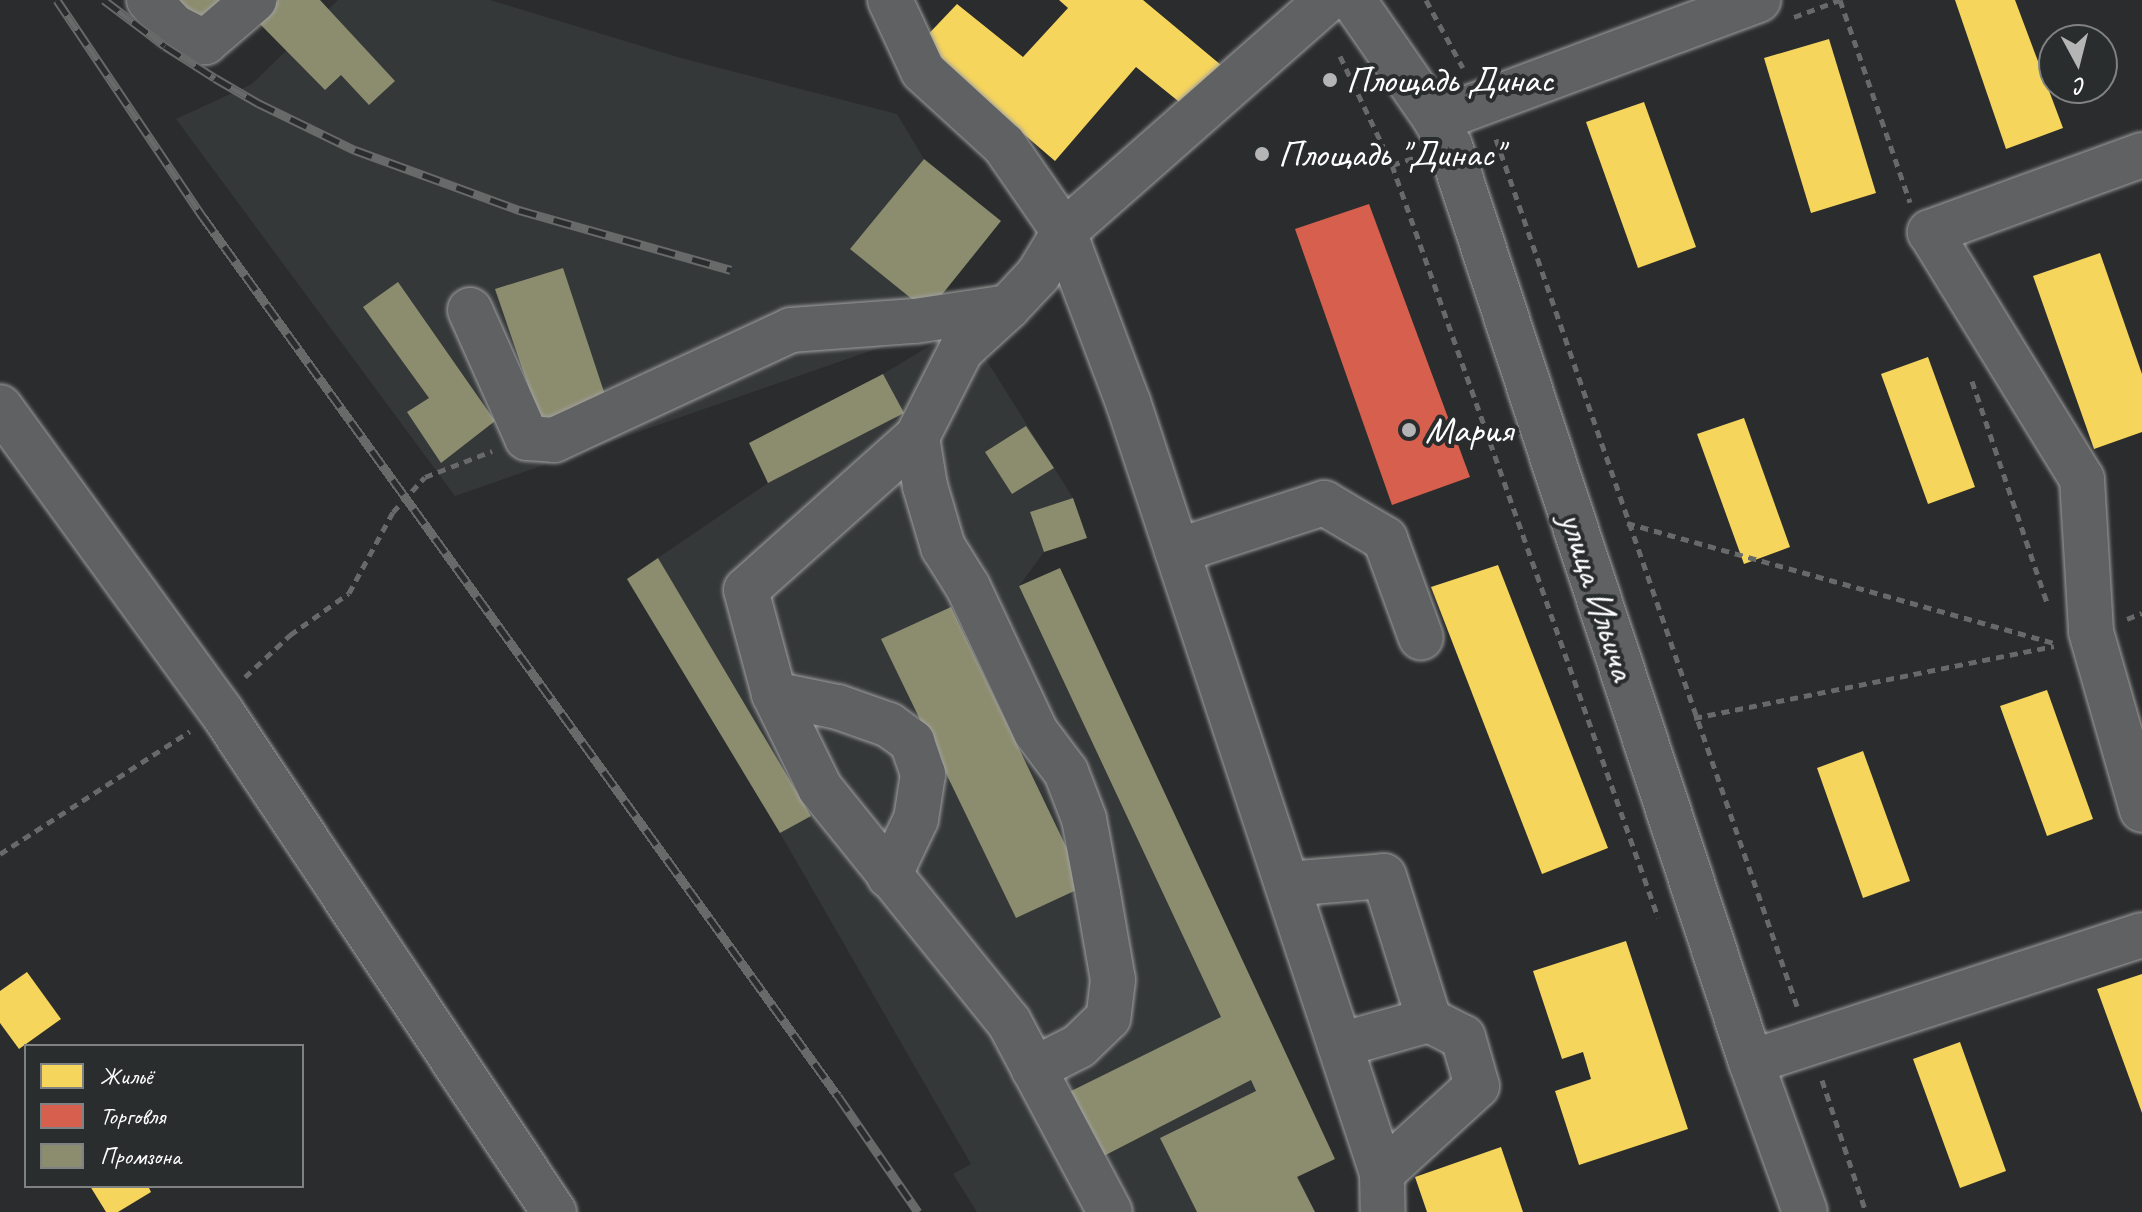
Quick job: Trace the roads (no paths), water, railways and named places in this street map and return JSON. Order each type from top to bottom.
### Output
[{"type":"street","points":[[149,0],[173,26],[205,42],[254,0]]},
{"type":"street","points":[[890,0],[923,71],[1004,145],[1064,232],[1128,402],[1340,1045],[1382,1192]]},
{"type":"street","points":[[1436,120],[1758,0]]},
{"type":"street","points":[[1110,1212],[1009,1022],[820,788],[774,694],[746,590],[917,437],[961,350],[1038,275],[1064,232],[1332,3]]},
{"type":"street","name":"улица Ильича","points":[[1332,3],[1436,120],[1450,146],[1751,1062],[1805,1212]]},
{"type":"street","points":[[2142,155],[1930,232],[2082,479],[2091,632],[2142,810]]},
{"type":"street","points":[[470,310],[527,438],[554,440],[791,330],[915,321],[1008,307]]},
{"type":"street","points":[[0,407],[221,711],[554,1212]]},
{"type":"street","points":[[917,437],[925,486],[943,547],[968,587],[1036,732],[1066,772],[1084,819],[1113,980],[1108,1018],[1079,1046],[1034,1069]]},
{"type":"street","points":[[1177,551],[1324,503],[1385,539],[1421,638]]},
{"type":"street","points":[[774,694],[838,707],[876,721],[912,742],[923,774],[916,819],[889,876]]},
{"type":"street","points":[[1287,884],[1384,876],[1429,1020]]},
{"type":"street","points":[[1751,1062],[2142,935]]},
{"type":"street","points":[[1340,1045],[1429,1020],[1463,1037],[1477,1086],[1382,1192]]},
{"type":"railway","points":[[57,0],[203,217],[838,1096],[918,1212]]},
{"type":"railway","points":[[104,0],[165,46],[215,78],[258,103],[355,150],[519,210],[731,270]]},
{"type":"place","name":"Площадь Динас","points":[[1330,80]]},
{"type":"place","name":"Площадь \"Динас\"","points":[[1262,154]]},
{"type":"place","name":"Мария","points":[[1409,430]]}]
